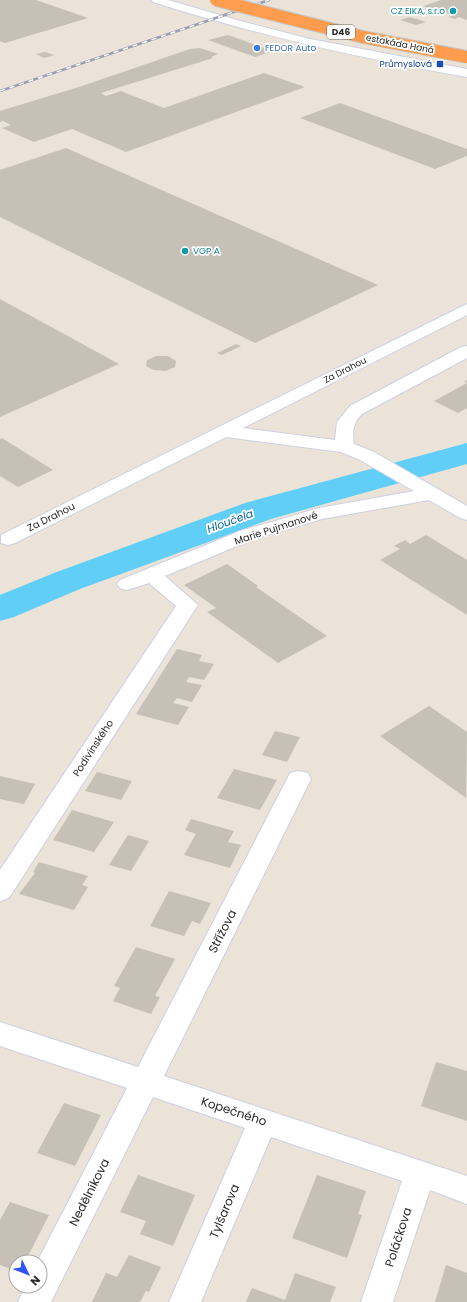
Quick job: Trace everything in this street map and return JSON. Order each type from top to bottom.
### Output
[{"type":"highway","name":"estakáda Haná","points":[[216,0],[363,37],[467,57]]},
{"type":"highway","name":"estakáda Haná","points":[[245,0],[372,31],[467,50]]},
{"type":"street","points":[[157,0],[208,16],[324,45],[467,73]]},
{"type":"street","name":"Za Drahou","points":[[8,538],[467,309]]},
{"type":"street","points":[[345,447],[343,436],[346,419],[356,410],[467,351]]},
{"type":"street","points":[[223,431],[345,447],[367,456],[467,514]]},
{"type":"street","name":"Marie Pujmanové","points":[[127,584],[247,536],[319,514],[432,494]]},
{"type":"street","name":"Podivínského","points":[[0,891],[187,605],[151,574]]},
{"type":"street","name":"Střížova","points":[[145,1082],[299,779]]},
{"type":"street","name":"Kopečného","points":[[0,1034],[263,1120],[467,1190]]},
{"type":"street","name":"Nedělníkova","points":[[34,1302],[145,1082]]},
{"type":"street","name":"Tylšarova","points":[[185,1302],[263,1120]]},
{"type":"street","name":"Poláčkova","points":[[377,1302],[420,1173]]},
{"type":"building","points":[[0,0],[36,0],[88,18],[5,43],[0,41]]},
{"type":"building","name":"CZ EIKA, s.r.o","points":[[441,0],[467,0],[467,20],[459,17],[455,19],[449,17],[453,15],[423,6]]},
{"type":"building","points":[[410,17],[426,22],[416,25],[400,20]]},
{"type":"building","points":[[228,35],[273,51],[255,57],[208,40]]},
{"type":"building","points":[[200,48],[218,54],[211,57],[213,58],[101,93],[106,96],[121,91],[164,108],[264,73],[305,87],[126,152],[72,129],[34,142],[2,128],[11,125],[3,121],[0,122],[0,111],[82,86],[190,49]]},
{"type":"building","points":[[45,52],[54,55],[44,58],[36,54]]},
{"type":"building","points":[[340,103],[467,149],[467,156],[435,169],[300,118]]},
{"type":"building","name":"VGP A","points":[[66,148],[378,285],[255,343],[0,217],[0,170]]},
{"type":"building","points":[[0,299],[119,364],[0,417]]},
{"type":"building","points":[[236,344],[241,346],[222,355],[217,353]]},
{"type":"building","points":[[156,356],[168,356],[176,361],[175,367],[166,371],[154,370],[146,366],[147,360]]},
{"type":"building","points":[[467,383],[467,408],[458,413],[434,401]]},
{"type":"building","points":[[2,438],[53,470],[18,487],[0,476],[0,439]]},
{"type":"building","points":[[426,535],[467,560],[467,615],[380,560],[400,549],[394,546],[405,540],[410,544]]},
{"type":"building","points":[[227,564],[258,586],[256,587],[327,636],[278,663],[207,612],[216,608],[184,585]]},
{"type":"building","points":[[177,649],[202,655],[199,661],[214,664],[204,680],[189,677],[186,682],[202,685],[192,702],[177,698],[173,703],[189,707],[178,725],[136,714]]},
{"type":"building","points":[[429,706],[467,732],[466,798],[380,736]]},
{"type":"building","points":[[275,731],[300,737],[287,762],[262,755]]},
{"type":"building","points":[[234,769],[277,780],[260,810],[217,798]]},
{"type":"building","points":[[97,772],[132,781],[121,800],[85,791]]},
{"type":"building","points":[[0,776],[35,784],[24,804],[0,799]]},
{"type":"building","points":[[72,810],[114,822],[94,852],[53,840]]},
{"type":"building","points":[[191,819],[234,831],[228,842],[241,845],[230,868],[184,855],[196,834],[185,830]]},
{"type":"building","points":[[128,835],[149,841],[131,871],[109,865]]},
{"type":"building","points":[[39,862],[88,876],[82,885],[88,887],[74,910],[19,894],[35,873],[33,872]]},
{"type":"building","points":[[169,891],[211,903],[200,924],[192,921],[184,936],[150,926]]},
{"type":"building","points":[[136,947],[175,959],[155,996],[160,997],[151,1014],[113,1001],[120,988],[114,986]]},
{"type":"building","points":[[436,1062],[467,1071],[467,1121],[421,1106]]},
{"type":"building","points":[[64,1103],[101,1115],[75,1166],[37,1153]]},
{"type":"building","points":[[138,1175],[195,1195],[173,1246],[140,1234],[146,1221],[120,1212]]},
{"type":"building","points":[[317,1175],[366,1191],[358,1214],[362,1215],[347,1258],[292,1238]]},
{"type":"building","points":[[10,1202],[49,1215],[29,1254],[8,1254],[8,1268],[0,1265],[0,1220]]},
{"type":"building","points":[[129,1255],[161,1267],[149,1292],[146,1291],[140,1302],[92,1302],[106,1273],[117,1277]]},
{"type":"building","points":[[446,1265],[467,1273],[467,1302],[435,1302]]},
{"type":"building","points":[[295,1273],[336,1287],[330,1302],[246,1302],[252,1288],[285,1300]]},
{"type":"waterway","name":"Hloučela","points":[[0,609],[67,581],[258,511],[467,453]]},
{"type":"railway","points":[[0,91],[269,0]]},
{"type":"place","name":"CZ EIKA, s.r.o","points":[[453,11]]},
{"type":"place","name":"FEDOR Auto","points":[[257,48]]},
{"type":"place","name":"Průmyslová","points":[[440,64]]},
{"type":"place","name":"VGP A","points":[[185,251]]}]
